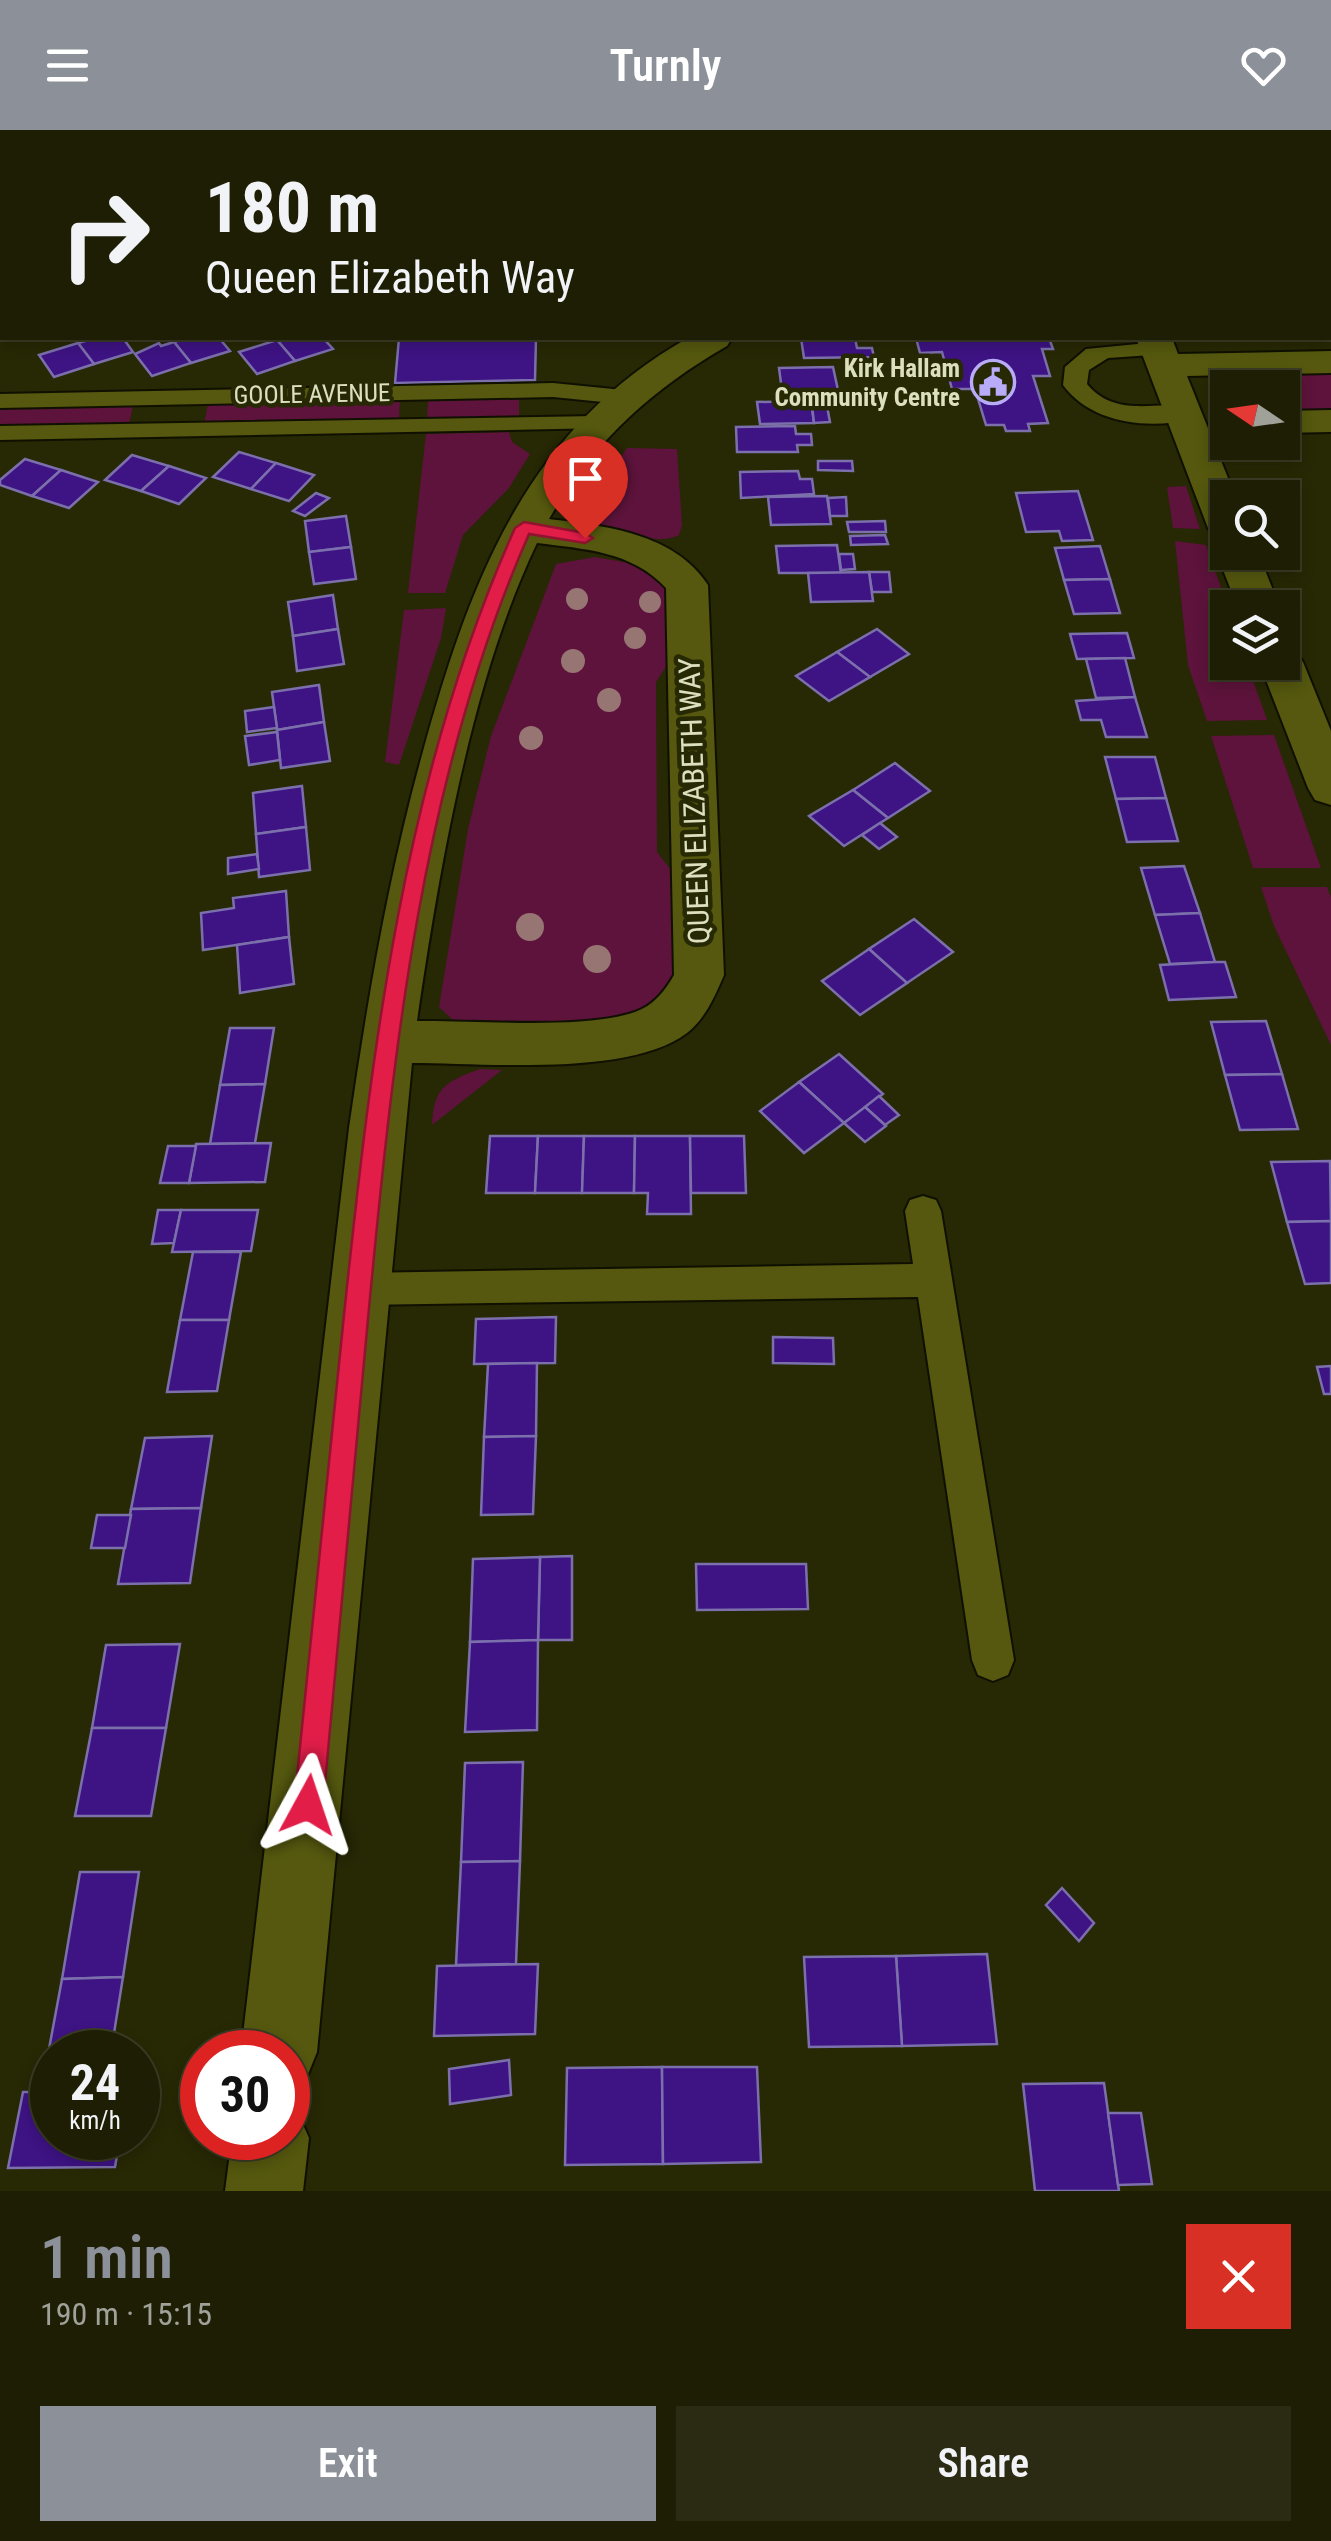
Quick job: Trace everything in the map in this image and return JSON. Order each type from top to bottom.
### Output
[{"type":"street","points":[[282,2030],[387,1042],[407,912],[434,793],[492,600],[524,528],[569,456],[610,410],[711,340]]},
{"type":"street","points":[[1210,482],[1159,350],[1331,362]]},
{"type":"street","points":[[1185,419],[1210,422]]},
{"type":"street","points":[[1300,422],[1331,422]]},
{"type":"street","name":"QUEEN ELIZABETH WAY","points":[[387,1042],[598,1041],[632,1035],[679,1014],[700,975],[686,585],[669,564],[642,550],[524,528]]},
{"type":"street","points":[[1288,680],[1331,788]]},
{"type":"street","points":[[264,2191],[268,2160]]},
{"type":"lane","points":[[1159,350],[1094,354],[1076,367],[1075,385],[1091,402],[1120,413],[1185,419]]},
{"type":"lane","name":"GOOLE AVENUE","points":[[0,401],[553,390],[610,410]]},
{"type":"lane","points":[[415,425],[416,392]]},
{"type":"lane","points":[[170,431],[182,396]]},
{"type":"lane","name":"GOOLE AVENUE","points":[[0,433],[415,425],[610,410]]},
{"type":"lane","points":[[923,1211],[993,1660]]},
{"type":"lane","points":[[358,1289],[934,1280]]},
{"type":"shaded area","points":[[1331,373],[1331,410],[1300,411],[1300,374]]},
{"type":"shaded area","points":[[519,397],[519,416],[427,420],[428,400]]},
{"type":"shaded area","points":[[400,400],[399,419],[204,424],[208,404]]},
{"type":"shaded area","points":[[133,406],[129,424],[0,426],[0,409]]},
{"type":"shaded area","points":[[509,432],[512,442],[530,454],[509,488],[463,535],[445,593],[408,593],[426,434]]},
{"type":"shaded area","points":[[627,448],[677,449],[682,525],[679,535],[659,539],[632,536],[585,520],[586,508]]},
{"type":"shaded area","points":[[1186,486],[1200,529],[1173,528],[1167,487]]},
{"type":"shaded area","points":[[1175,541],[1206,545],[1210,570],[1215,570],[1222,590],[1210,590],[1210,680],[1253,680],[1267,720],[1207,721],[1188,665]]},
{"type":"shaded area","points":[[595,557],[641,565],[670,592],[672,657],[656,682],[657,852],[678,879],[683,950],[672,983],[639,1016],[596,1030],[457,1024],[439,1007],[468,829],[491,736],[556,564]]},
{"type":"shaded area","points":[[446,608],[441,638],[399,765],[385,762],[404,610]]},
{"type":"shaded area","points":[[1274,735],[1321,868],[1253,868],[1211,736]]},
{"type":"shaded area","points":[[1261,887],[1327,887],[1331,897],[1331,1045],[1274,926]]},
{"type":"shaded area","points":[[480,1069],[502,1070],[432,1125],[435,1102],[444,1087]]},
{"type":"building","points":[[124,340],[133,352],[94,364],[78,343]]},
{"type":"building","points":[[221,340],[230,351],[191,363],[174,342]]},
{"type":"building","points":[[277,340],[325,340],[333,349],[295,361]]},
{"type":"building","points":[[277,340],[295,361],[257,374],[239,352]]},
{"type":"building","points":[[399,340],[536,340],[535,380],[395,383]]},
{"type":"building","points":[[801,340],[855,340],[857,348],[872,348],[874,357],[804,358]]},
{"type":"building","name":"Kirk Hallam Community Centre","points":[[917,340],[1050,340],[1053,349],[1042,349],[1050,376],[1033,376],[1048,423],[1028,424],[1030,431],[1006,431],[1004,425],[986,425],[975,389],[952,389],[942,352],[920,353]]},
{"type":"building","points":[[174,342],[191,363],[152,376],[135,354],[159,343],[161,346]]},
{"type":"building","points":[[78,343],[94,364],[54,377],[39,355]]},
{"type":"building","points":[[833,367],[838,390],[782,391],[779,368]]},
{"type":"building","points":[[811,401],[814,423],[760,424],[757,402]]},
{"type":"building","points":[[812,406],[827,406],[830,422],[814,423]]},
{"type":"building","points":[[795,426],[796,434],[811,434],[812,445],[797,445],[798,452],[737,452],[736,427]]},
{"type":"building","points":[[239,452],[276,463],[251,489],[213,477]]},
{"type":"building","points":[[132,455],[169,466],[141,491],[105,480]]},
{"type":"building","points":[[25,459],[61,470],[32,496],[0,485],[0,480]]},
{"type":"building","points":[[818,461],[852,461],[853,471],[818,470]]},
{"type":"building","points":[[276,463],[314,475],[289,501],[251,489]]},
{"type":"building","points":[[169,466],[206,478],[179,504],[141,491]]},
{"type":"building","points":[[61,470],[98,482],[69,508],[32,496]]},
{"type":"building","points":[[798,471],[800,479],[812,479],[814,494],[741,498],[740,472]]},
{"type":"building","points":[[1078,491],[1093,540],[1062,541],[1059,531],[1026,532],[1016,493]]},
{"type":"building","points":[[316,493],[329,498],[305,516],[293,511]]},
{"type":"building","points":[[827,496],[831,524],[771,525],[768,497]]},
{"type":"building","points":[[846,497],[847,516],[830,516],[828,498]]},
{"type":"building","points":[[346,516],[351,547],[309,552],[305,521]]},
{"type":"building","points":[[885,521],[886,532],[849,532],[847,522]]},
{"type":"building","points":[[885,535],[888,544],[851,545],[850,536]]},
{"type":"building","points":[[837,545],[841,573],[779,573],[776,546]]},
{"type":"building","points":[[1100,546],[1110,579],[1064,580],[1055,548]]},
{"type":"building","points":[[351,547],[356,579],[314,584],[309,552]]},
{"type":"building","points":[[839,554],[853,554],[855,569],[841,570]]},
{"type":"building","points":[[869,572],[889,572],[891,592],[872,592]]},
{"type":"building","points":[[869,572],[873,601],[811,602],[808,573]]},
{"type":"building","points":[[1110,579],[1120,613],[1074,614],[1064,580]]},
{"type":"building","points":[[333,595],[338,629],[293,636],[288,602]]},
{"type":"building","points":[[338,629],[344,664],[297,671],[293,636]]},
{"type":"building","points":[[877,629],[909,654],[870,677],[837,652]]},
{"type":"building","points":[[1127,633],[1134,658],[1077,659],[1070,634]]},
{"type":"building","points":[[837,652],[870,677],[829,701],[796,676]]},
{"type":"building","points":[[1125,658],[1135,697],[1096,698],[1086,659]]},
{"type":"building","points":[[319,685],[324,722],[277,730],[272,692]]},
{"type":"building","points":[[1135,697],[1147,737],[1106,737],[1101,720],[1081,720],[1076,701]]},
{"type":"building","points":[[274,707],[277,728],[247,732],[245,711]]},
{"type":"building","points":[[324,722],[330,761],[281,768],[277,730]]},
{"type":"building","points":[[277,732],[280,760],[249,765],[245,736]]},
{"type":"building","points":[[1105,757],[1155,757],[1166,798],[1116,799]]},
{"type":"building","points":[[895,763],[930,791],[888,818],[853,790]]},
{"type":"building","points":[[302,786],[306,827],[256,834],[253,793]]},
{"type":"building","points":[[853,790],[888,818],[844,846],[809,816]]},
{"type":"building","points":[[1166,798],[1178,841],[1127,842],[1116,799]]},
{"type":"building","points":[[880,823],[897,837],[879,849],[862,835]]},
{"type":"building","points":[[306,827],[310,870],[259,877],[256,834]]},
{"type":"building","points":[[257,854],[259,869],[228,874],[228,858]]},
{"type":"building","points":[[1184,866],[1200,913],[1155,915],[1141,868]]},
{"type":"building","points":[[286,891],[289,937],[203,950],[201,913],[234,908],[233,898]]},
{"type":"building","points":[[1200,913],[1215,962],[1170,964],[1155,915]]},
{"type":"building","points":[[914,919],[953,952],[907,983],[869,949]]},
{"type":"building","points":[[289,937],[294,984],[240,993],[237,945]]},
{"type":"building","points":[[869,949],[907,983],[860,1015],[822,981]]},
{"type":"building","points":[[1225,962],[1236,997],[1169,1000],[1160,965]]},
{"type":"building","points":[[1266,1021],[1282,1074],[1225,1075],[1211,1022]]},
{"type":"building","points":[[230,1028],[274,1028],[265,1084],[220,1085]]},
{"type":"building","points":[[839,1054],[883,1094],[844,1123],[799,1082]]},
{"type":"building","points":[[1282,1074],[1298,1129],[1240,1130],[1225,1075]]},
{"type":"building","points":[[799,1082],[844,1123],[804,1153],[760,1111]]},
{"type":"building","points":[[265,1084],[255,1143],[210,1144],[220,1085]]},
{"type":"building","points":[[879,1096],[899,1115],[885,1125],[865,1107]]},
{"type":"building","points":[[865,1107],[886,1126],[865,1142],[844,1123]]},
{"type":"building","points":[[490,1136],[538,1136],[535,1193],[486,1193]]},
{"type":"building","points":[[538,1136],[584,1136],[582,1193],[535,1193]]},
{"type":"building","points":[[584,1136],[635,1136],[634,1193],[582,1193]]},
{"type":"building","points":[[635,1136],[690,1136],[691,1214],[647,1214],[648,1193],[634,1193]]},
{"type":"building","points":[[690,1136],[744,1136],[746,1193],[691,1193]]},
{"type":"building","points":[[271,1143],[265,1182],[189,1183],[196,1144]]},
{"type":"building","points":[[168,1146],[196,1146],[189,1183],[160,1183]]},
{"type":"building","points":[[1330,1161],[1331,1221],[1287,1222],[1271,1162]]},
{"type":"building","points":[[158,1210],[181,1210],[174,1243],[152,1244]]},
{"type":"building","points":[[181,1210],[258,1210],[251,1251],[172,1252]]},
{"type":"building","points":[[1331,1221],[1331,1283],[1305,1284],[1287,1222]]},
{"type":"building","points":[[193,1252],[241,1252],[229,1320],[180,1320]]},
{"type":"building","points":[[556,1317],[555,1363],[474,1364],[476,1319]]},
{"type":"building","points":[[180,1320],[229,1320],[217,1391],[167,1392]]},
{"type":"building","points":[[773,1337],[833,1338],[834,1364],[773,1363]]},
{"type":"building","points":[[537,1363],[536,1436],[484,1437],[488,1364]]},
{"type":"building","points":[[1331,1366],[1331,1394],[1324,1394],[1317,1367]]},
{"type":"building","points":[[212,1436],[201,1508],[131,1509],[145,1438]]},
{"type":"building","points":[[536,1436],[533,1514],[481,1515],[484,1437]]},
{"type":"building","points":[[201,1508],[190,1583],[118,1584],[131,1509]]},
{"type":"building","points":[[97,1515],[131,1515],[125,1548],[91,1548]]},
{"type":"building","points":[[572,1556],[572,1640],[538,1640],[540,1557]]},
{"type":"building","points":[[540,1557],[538,1640],[470,1642],[473,1559]]},
{"type":"building","points":[[696,1564],[806,1564],[808,1609],[697,1610]]},
{"type":"building","points":[[538,1640],[537,1730],[465,1732],[470,1642]]},
{"type":"building","points":[[180,1644],[166,1728],[92,1728],[106,1645]]},
{"type":"building","points":[[92,1728],[166,1728],[151,1816],[75,1816]]},
{"type":"building","points":[[523,1762],[520,1861],[461,1862],[465,1763]]},
{"type":"building","points":[[520,1861],[516,1964],[456,1965],[461,1862]]},
{"type":"building","points":[[80,1872],[139,1872],[123,1977],[62,1979]]},
{"type":"building","points":[[1062,1888],[1094,1923],[1079,1941],[1046,1905]]},
{"type":"building","points":[[987,1954],[997,2044],[902,2046],[896,1956]]},
{"type":"building","points":[[896,1956],[902,2046],[809,2047],[804,1957]]},
{"type":"building","points":[[538,1964],[535,2034],[434,2036],[437,1966]]},
{"type":"building","points":[[123,1977],[115,2030],[53,2030],[62,1979]]},
{"type":"building","points":[[509,2060],[511,2095],[450,2104],[449,2069]]},
{"type":"building","points":[[662,2067],[663,2164],[565,2165],[567,2068]]},
{"type":"building","points":[[662,2067],[757,2067],[761,2162],[663,2164]]},
{"type":"building","points":[[1104,2083],[1119,2191],[1035,2191],[1023,2084]]},
{"type":"building","points":[[23,2092],[30,2092],[30,2160],[116,2160],[115,2167],[8,2168]]},
{"type":"building","points":[[1108,2113],[1141,2113],[1152,2184],[1118,2185]]},
{"type":"place","name":"Kirk Hallam Community Centre","points":[[993,382]]},
{"type":"route","points":[[308,1805],[372,1162],[407,912],[420,851],[475,650],[524,528],[585,538]]}]
